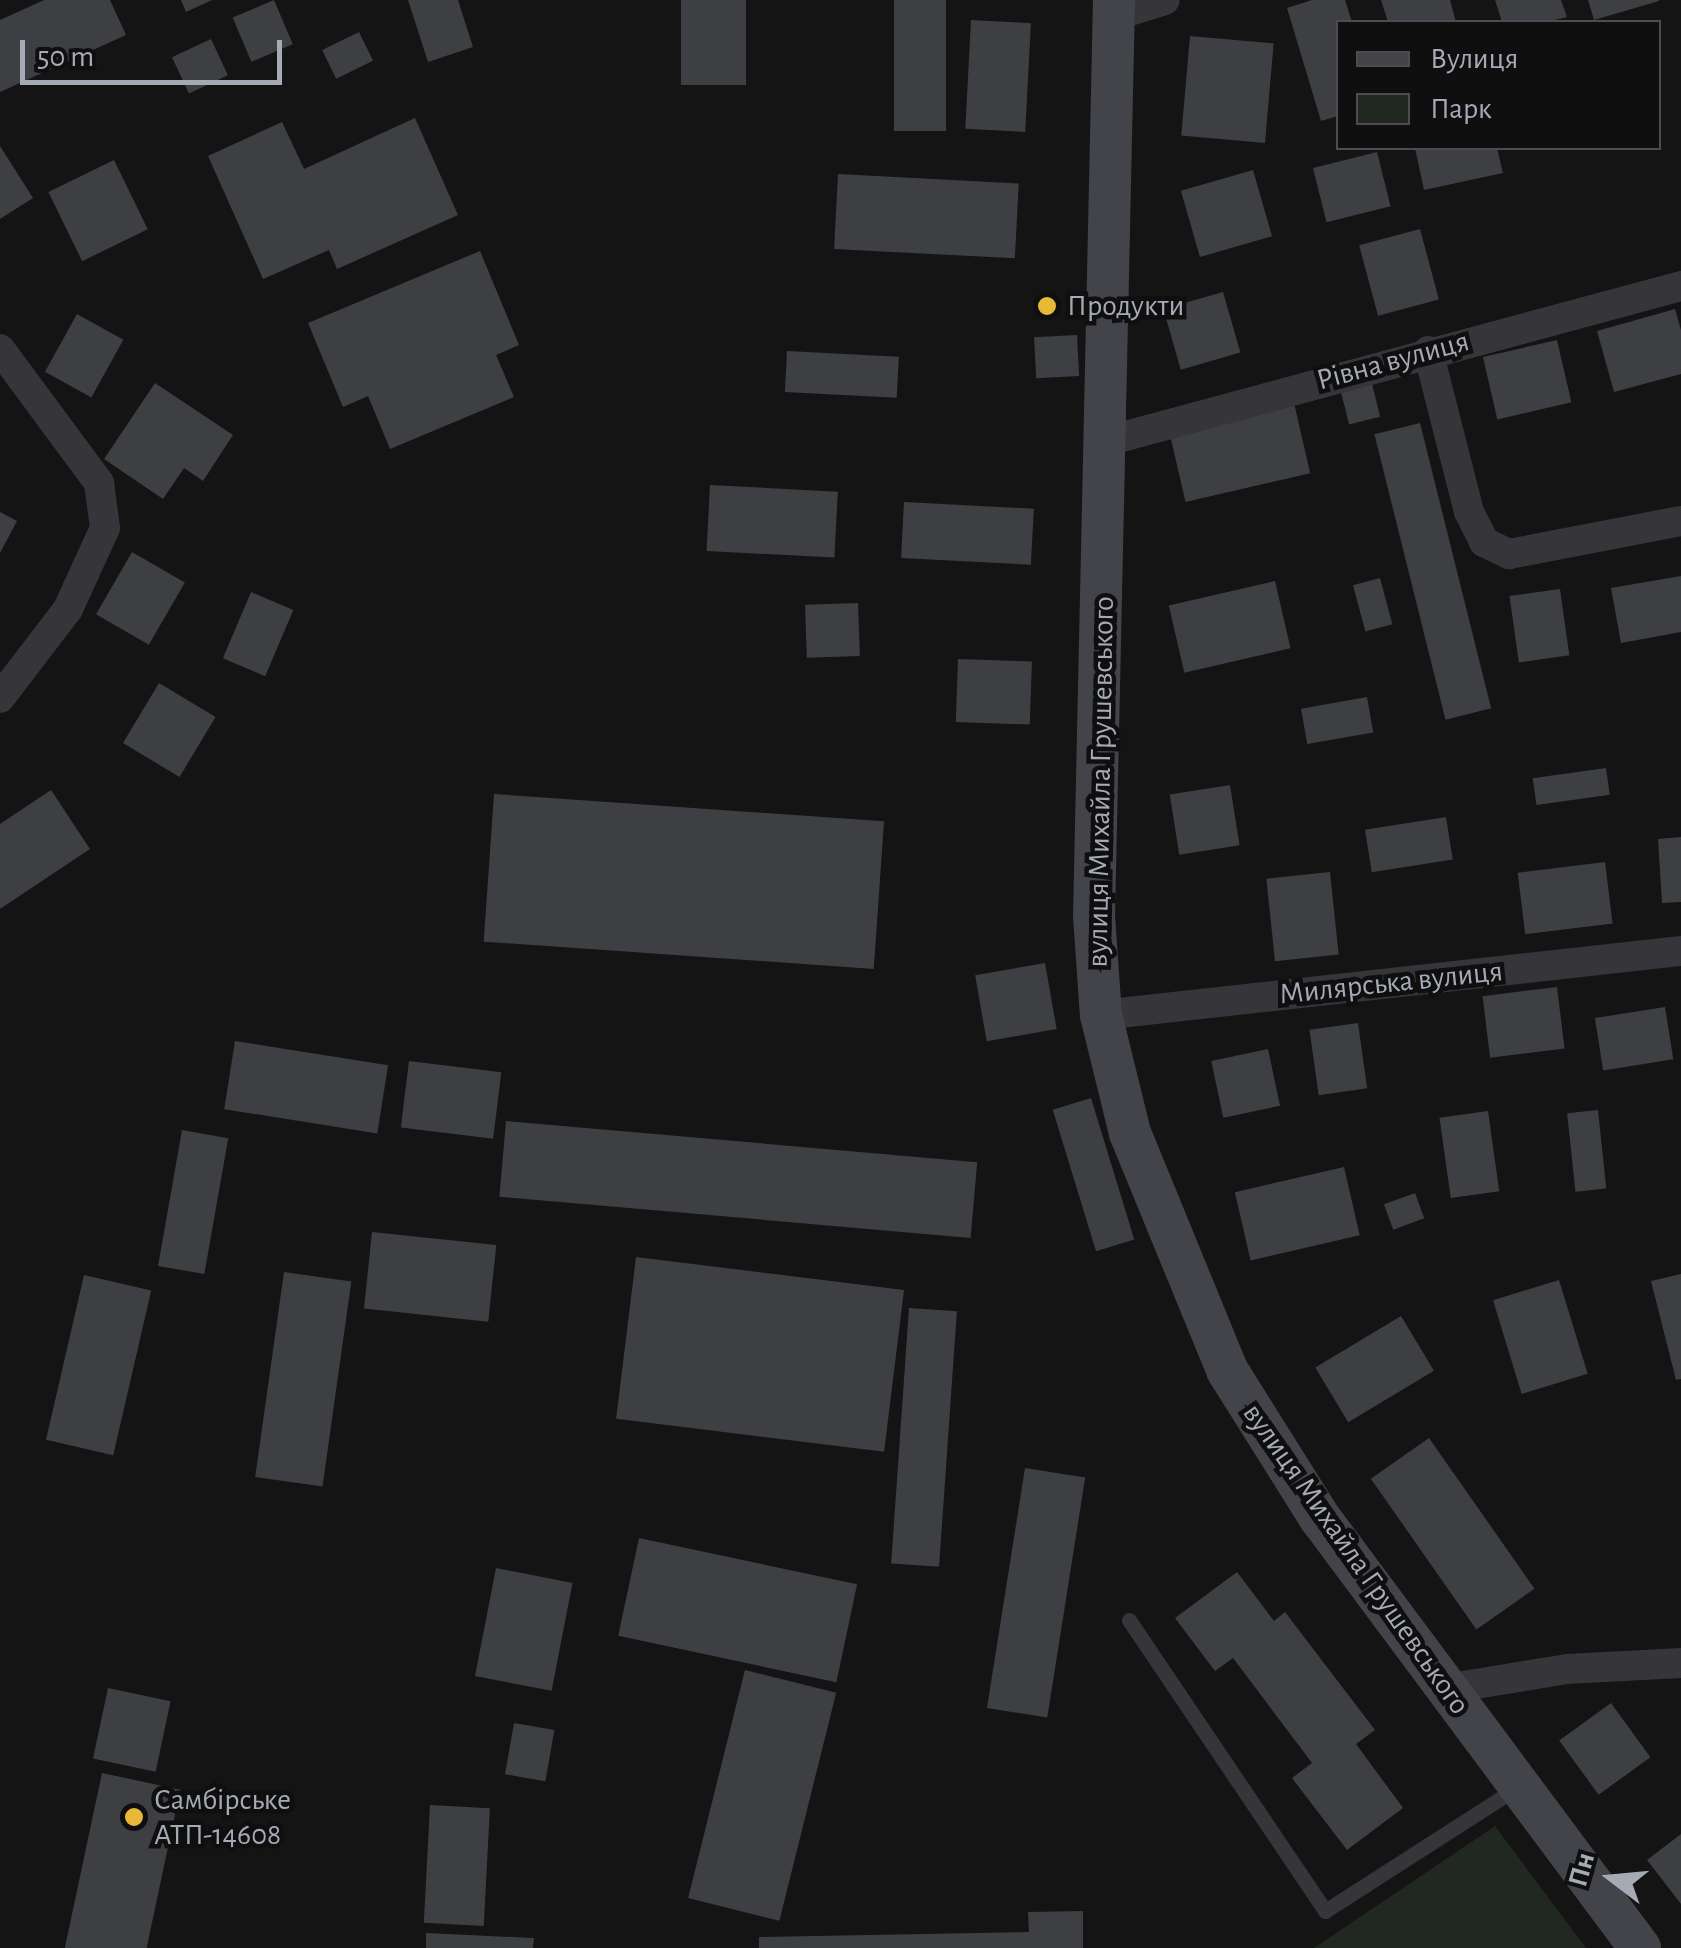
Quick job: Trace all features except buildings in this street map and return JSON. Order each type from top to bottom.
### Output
[{"type":"street","points":[[1114,8],[1165,0]]},
{"type":"street","name":"вулиця Михайла Грушевського","points":[[1114,8],[1094,916],[1101,1015],[1130,1133],[1180,1265],[1227,1370],[1320,1518],[1640,1948]]},
{"type":"street","name":"Рівна вулиця","points":[[1106,440],[1681,286]]},
{"type":"street","points":[[0,349],[99,483],[105,528],[68,609],[0,698]]},
{"type":"street","points":[[1428,351],[1469,512],[1484,542],[1509,554],[1681,521]]},
{"type":"street","name":"Милярська вулиця","points":[[1101,1015],[1681,951]]},
{"type":"street","points":[[1445,1690],[1566,1669],[1681,1662]]},
{"type":"lane","points":[[1129,1620],[1325,1911],[1518,1787]]},
{"type":"green space","points":[[1495,1826],[1586,1948],[1314,1948]]},
{"type":"place","name":"Продукти","points":[[1047,306]]},
{"type":"place","name":"Самбірське АТП-14608","points":[[134,1817]]}]
